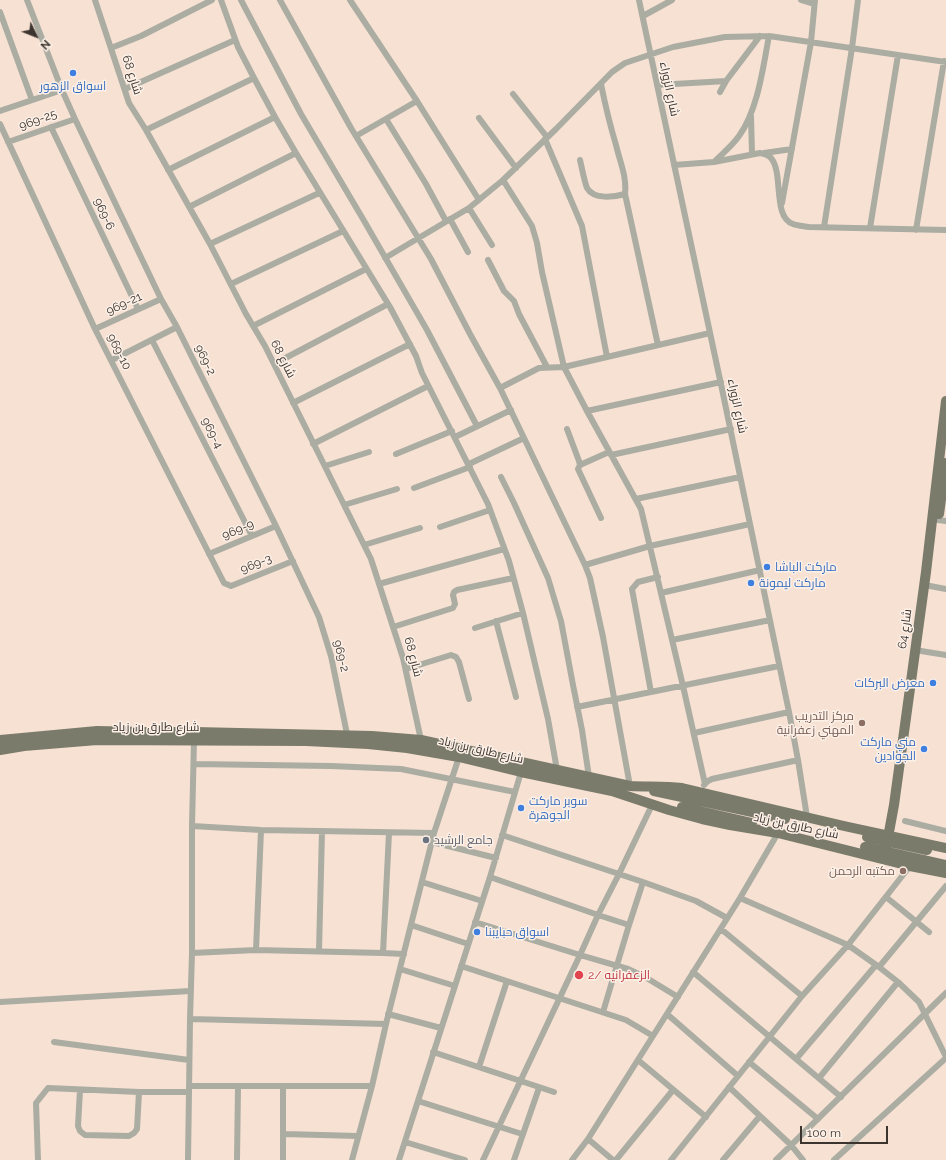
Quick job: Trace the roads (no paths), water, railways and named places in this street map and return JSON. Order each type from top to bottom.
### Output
[{"type":"main road","name":"شارع 64","points":[[892,835],[895,798],[926,572],[946,401]]},
{"type":"main road","name":"شارع 64","points":[[887,860],[901,802],[930,586],[942,521],[946,463]]},
{"type":"main road","name":"شارع طارق بن زياد","points":[[0,740],[97,731],[347,734],[420,740],[630,786],[703,788],[807,817],[946,848]]},
{"type":"main road","name":"شارع طارق بن زياد","points":[[0,750],[24,746],[97,740],[306,741],[368,744],[407,748],[459,757],[612,791],[652,805],[702,819],[778,833],[910,866],[946,873]]},
{"type":"main road","points":[[630,786],[946,854]]},
{"type":"main road","points":[[612,791],[946,865]]},
{"type":"street","name":"969-2","points":[[27,0],[74,119],[161,298],[177,327],[276,526],[321,624],[331,656],[347,734]]},
{"type":"street","name":"شارع 68","points":[[95,0],[129,103],[190,208],[274,364],[371,559],[404,658],[420,740]]},
{"type":"street","points":[[111,48],[147,33],[212,0]]},
{"type":"street","points":[[221,0],[236,40],[254,78],[319,193],[388,304],[410,344],[428,386],[454,434],[490,510],[504,549],[523,613],[548,719],[557,770]]},
{"type":"street","points":[[241,0],[301,114],[427,330],[477,426]]},
{"type":"street","points":[[280,0],[356,136],[431,259],[500,388],[585,565],[590,578],[603,637],[630,786]]},
{"type":"street","points":[[350,0],[417,101],[479,200]]},
{"type":"street","name":"شارع الزوراء","points":[[639,0],[780,666],[807,817]]},
{"type":"street","points":[[643,16],[672,0]]},
{"type":"street","points":[[781,208],[810,42],[814,2],[801,0]]},
{"type":"street","points":[[824,227],[858,0]]},
{"type":"street","points":[[0,12],[32,100]]},
{"type":"street","points":[[720,92],[726,81],[760,36]]},
{"type":"street","points":[[385,258],[469,208],[479,200],[516,168],[612,72],[625,63],[673,47],[725,37],[769,36],[945,61],[916,230]]},
{"type":"street","points":[[714,162],[739,136],[751,116],[759,87],[769,36]]},
{"type":"street","points":[[125,89],[236,40]]},
{"type":"street","points":[[870,228],[898,55]]},
{"type":"street","points":[[146,130],[254,78]]},
{"type":"street","points":[[657,85],[726,81]]},
{"type":"street","points":[[601,84],[616,147],[625,176],[625,194],[658,345]]},
{"type":"street","points":[[0,111],[62,90]]},
{"type":"street","points":[[513,94],[546,138],[582,226],[607,357]]},
{"type":"street","points":[[356,136],[417,101]]},
{"type":"street","points":[[751,116],[752,154]]},
{"type":"street","points":[[168,170],[275,117]]},
{"type":"street","points":[[479,118],[516,168]]},
{"type":"street","name":"969-25","points":[[8,142],[74,119]]},
{"type":"street","points":[[386,119],[468,252]]},
{"type":"street","name":"969-10","points":[[0,124],[95,329],[209,554],[224,583],[227,585]]},
{"type":"street","name":"969-6","points":[[51,127],[138,310]]},
{"type":"street","points":[[674,165],[714,162],[752,154],[792,149]]},
{"type":"street","points":[[190,208],[296,153]]},
{"type":"street","points":[[760,153],[771,157],[773,161],[781,208],[786,218],[793,224],[809,227],[946,230]]},
{"type":"street","points":[[580,160],[588,188],[593,193],[601,196],[616,196],[625,194]]},
{"type":"street","points":[[503,180],[532,226],[564,367],[586,411],[641,509],[694,733],[703,788]]},
{"type":"street","points":[[210,244],[319,193]]},
{"type":"street","points":[[469,208],[492,245]]},
{"type":"street","points":[[231,284],[343,232]]},
{"type":"street","points":[[488,260],[504,292],[514,301],[519,314],[548,367]]},
{"type":"street","points":[[253,326],[366,269]]},
{"type":"street","name":"969-21","points":[[95,329],[161,298]]},
{"type":"street","points":[[274,364],[388,304]]},
{"type":"street","points":[[112,360],[177,327]]},
{"type":"street","points":[[500,388],[538,368],[564,367],[710,333]]},
{"type":"street","name":"969-4","points":[[152,340],[252,536]]},
{"type":"street","points":[[293,403],[410,344]]},
{"type":"street","points":[[586,411],[721,382]]},
{"type":"street","points":[[314,444],[428,386]]},
{"type":"street","points":[[396,454],[477,426],[511,410]]},
{"type":"street","points":[[567,429],[579,461],[580,465],[578,469],[601,518]]},
{"type":"street","points":[[580,465],[610,454],[731,429]]},
{"type":"street","points":[[414,488],[469,466],[524,438]]},
{"type":"street","points":[[325,466],[369,452]]},
{"type":"street","points":[[501,477],[548,578],[561,621],[582,730],[589,777]]},
{"type":"street","points":[[636,499],[740,477]]},
{"type":"street","points":[[344,506],[397,488]]},
{"type":"street","points":[[440,528],[490,510]]},
{"type":"street","points":[[585,565],[650,546],[750,524]]},
{"type":"street","name":"969-9","points":[[209,554],[276,526]]},
{"type":"street","points":[[364,545],[420,528]]},
{"type":"street","points":[[379,584],[504,549]]},
{"type":"street","name":"969-3","points":[[227,585],[231,586],[293,561]]},
{"type":"street","points":[[661,593],[760,570]]},
{"type":"street","points":[[651,692],[632,589],[638,582],[658,577]]},
{"type":"street","points":[[393,627],[454,608],[455,604],[453,595],[457,590],[513,578]]},
{"type":"street","points":[[930,586],[946,589]]},
{"type":"street","points":[[475,628],[523,613]]},
{"type":"street","points":[[672,640],[770,620]]},
{"type":"street","points":[[496,621],[516,697]]},
{"type":"street","points":[[921,651],[946,655]]},
{"type":"street","points":[[406,669],[451,655],[456,657],[459,662],[470,699]]},
{"type":"street","points":[[577,707],[780,666]]},
{"type":"street","points":[[694,733],[789,712]]},
{"type":"street","points":[[188,1160],[194,740]]},
{"type":"street","points":[[352,1160],[372,1086],[388,1014],[434,833],[459,757]]},
{"type":"street","points":[[703,788],[712,779],[798,760]]},
{"type":"street","points":[[194,764],[331,766],[401,769],[515,792]]},
{"type":"street","points":[[399,1160],[476,922],[521,772]]},
{"type":"street","points":[[483,1160],[598,915],[652,805]]},
{"type":"street","points":[[905,821],[946,831]]},
{"type":"street","points":[[192,826],[261,830],[434,833]]},
{"type":"street","points":[[256,950],[261,830]]},
{"type":"street","points":[[319,951],[322,831]]},
{"type":"street","points":[[383,953],[389,833]]},
{"type":"street","points":[[572,1160],[588,1139],[728,918],[778,833]]},
{"type":"street","points":[[502,835],[696,901],[728,918]]},
{"type":"street","points":[[432,842],[496,858]]},
{"type":"street","points":[[671,1160],[802,996],[848,945],[910,866]]},
{"type":"street","points":[[490,877],[629,925]]},
{"type":"street","points":[[422,882],[482,901]]},
{"type":"street","points":[[603,1012],[643,882]]},
{"type":"street","points":[[796,1059],[917,922],[946,886]]},
{"type":"street","points":[[886,897],[929,932]]},
{"type":"street","points":[[740,898],[848,945],[898,982],[919,1002],[946,1057],[834,1160]]},
{"type":"street","points":[[476,922],[628,969],[645,977],[678,997]]},
{"type":"street","points":[[411,925],[468,944]]},
{"type":"street","points":[[721,929],[802,996]]},
{"type":"street","points":[[192,953],[256,950],[404,954]]},
{"type":"street","points":[[461,966],[626,1020],[653,1036]]},
{"type":"street","points":[[400,969],[455,986]]},
{"type":"street","points":[[693,972],[841,1097]]},
{"type":"street","points":[[479,1067],[507,981]]},
{"type":"street","points":[[819,1078],[898,982]]},
{"type":"street","points":[[0,1002],[190,991]]},
{"type":"street","points":[[776,1160],[946,993]]},
{"type":"street","points":[[388,1014],[441,1028]]},
{"type":"street","points":[[667,1014],[738,1076]]},
{"type":"street","points":[[190,1019],[386,1024]]},
{"type":"street","points":[[54,1042],[189,1060]]},
{"type":"street","points":[[433,1052],[554,1092]]},
{"type":"street","points":[[638,1060],[706,1117]]},
{"type":"street","points":[[749,1062],[818,1119]]},
{"type":"street","points":[[38,1160],[36,1103],[48,1088],[139,1092],[238,1086],[372,1086]]},
{"type":"street","points":[[237,1160],[238,1086]]},
{"type":"street","points":[[283,1086],[283,1160]]},
{"type":"street","points":[[729,1087],[791,1145],[803,1160]]},
{"type":"street","points":[[514,1160],[539,1088]]},
{"type":"street","points":[[80,1090],[78,1126],[80,1131],[85,1135],[129,1136],[134,1133],[137,1128],[139,1092]]},
{"type":"street","points":[[616,1160],[673,1090]]},
{"type":"street","points":[[418,1101],[522,1134]]},
{"type":"street","points":[[723,1160],[760,1116]]},
{"type":"street","points":[[284,1134],[358,1136]]},
{"type":"street","points":[[588,1139],[612,1160]]},
{"type":"street","points":[[405,1142],[465,1160]]},
{"type":"place","name":"اسواق الزهور","points":[[73,73]]},
{"type":"place","name":"ماركت الباشا","points":[[767,567]]},
{"type":"place","name":"ماركت ليمونة","points":[[751,583]]},
{"type":"place","name":"معرض البركات","points":[[933,683]]},
{"type":"place","name":"مركز التدريب المهني زعفرانية","points":[[862,723]]},
{"type":"place","name":"مني ماركت الجوادين","points":[[924,749]]},
{"type":"place","name":"سوبر ماركت الجوهرة","points":[[521,808]]},
{"type":"place","name":"جامع الرشيد","points":[[426,840]]},
{"type":"place","name":"مكتبه الرحمن","points":[[903,871]]},
{"type":"place","name":"اسواق حبايبنا","points":[[477,932]]},
{"type":"place","name":"الزعفرانيه /2","points":[[579,975]]}]
